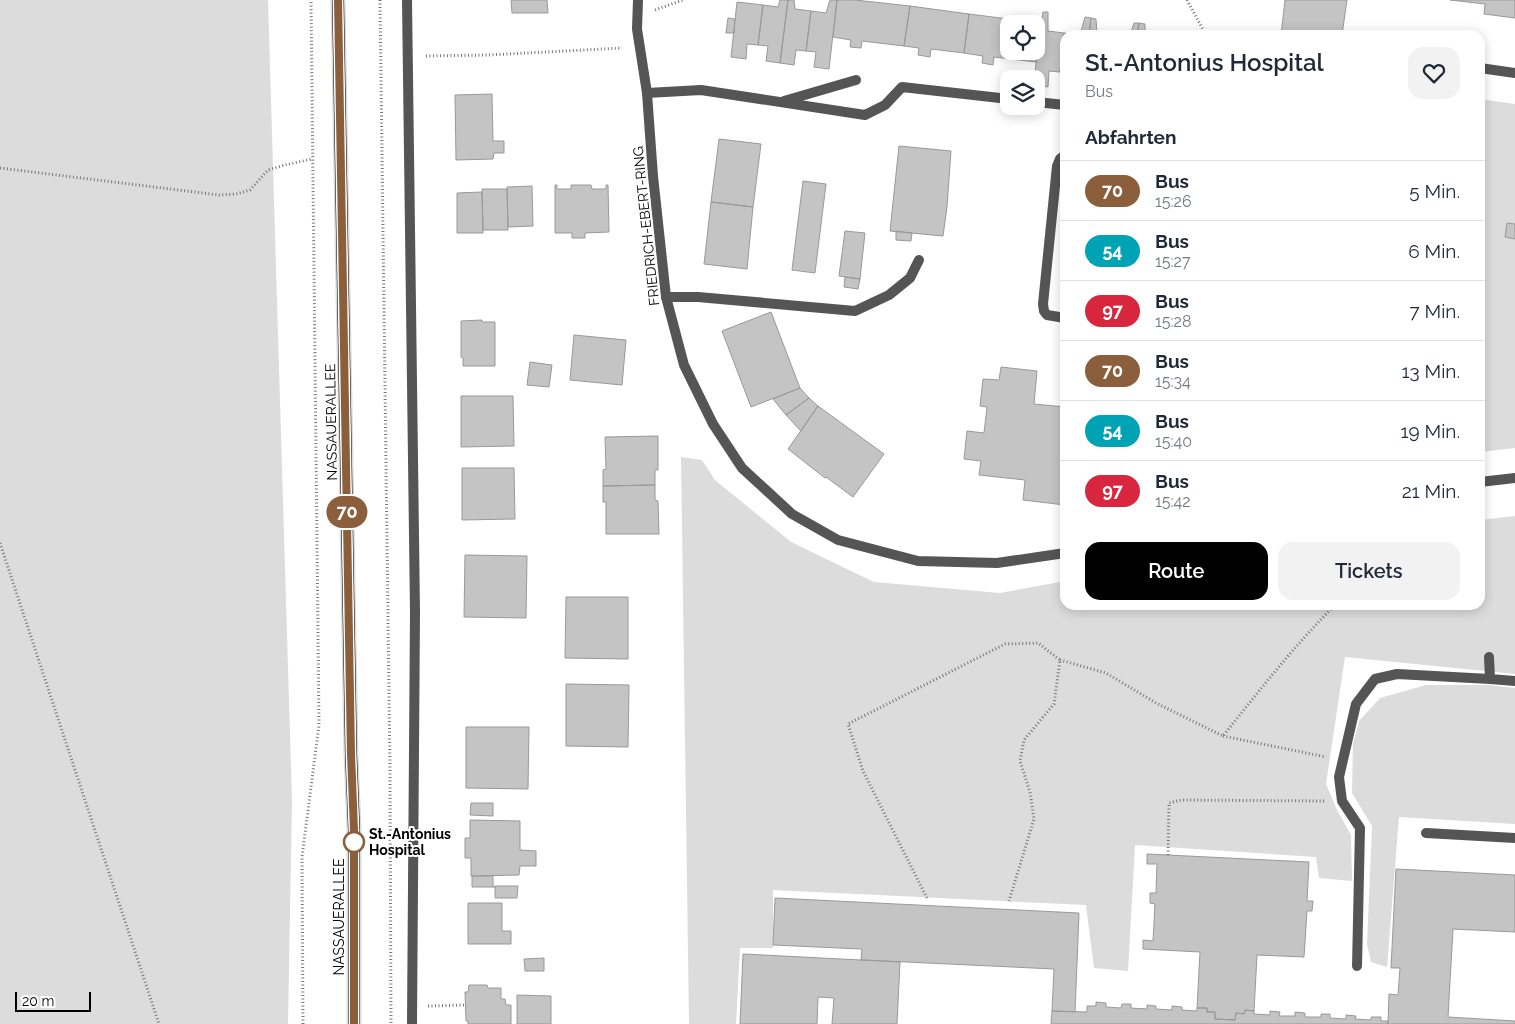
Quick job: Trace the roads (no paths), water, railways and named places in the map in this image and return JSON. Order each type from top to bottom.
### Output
[{"type":"main road","name":"NASSAUERALLEE","points":[[338,0],[351,754],[354,830],[354,1024]]},
{"type":"street","points":[[407,0],[415,612],[412,1024]]},
{"type":"street","name":"FRIEDRICH-EBERT-RING","points":[[638,0],[637,29],[647,94],[653,176],[666,297],[684,365],[713,424],[742,468],[792,514],[838,540],[918,561],[997,563],[1060,554]]},
{"type":"street","points":[[1485,69],[1515,72]]},
{"type":"street","points":[[781,102],[856,80]]},
{"type":"street","points":[[647,94],[701,90],[865,115],[885,105],[902,86],[1000,98]]},
{"type":"street","points":[[1045,103],[1060,104]]},
{"type":"street","points":[[1060,159],[1057,166],[1043,304],[1047,315],[1060,317]]},
{"type":"street","points":[[666,297],[698,297],[855,311],[889,295],[910,278],[919,260]]},
{"type":"street","points":[[1485,481],[1515,478]]},
{"type":"street","points":[[1488,657],[1490,679]]},
{"type":"street","points":[[1357,966],[1360,828],[1342,801],[1339,777],[1356,704],[1375,679],[1397,674],[1515,681]]},
{"type":"street","points":[[1426,833],[1515,838]]},
{"type":"place","name":"St.-Antonius Hospital","points":[[354,842]]}]
